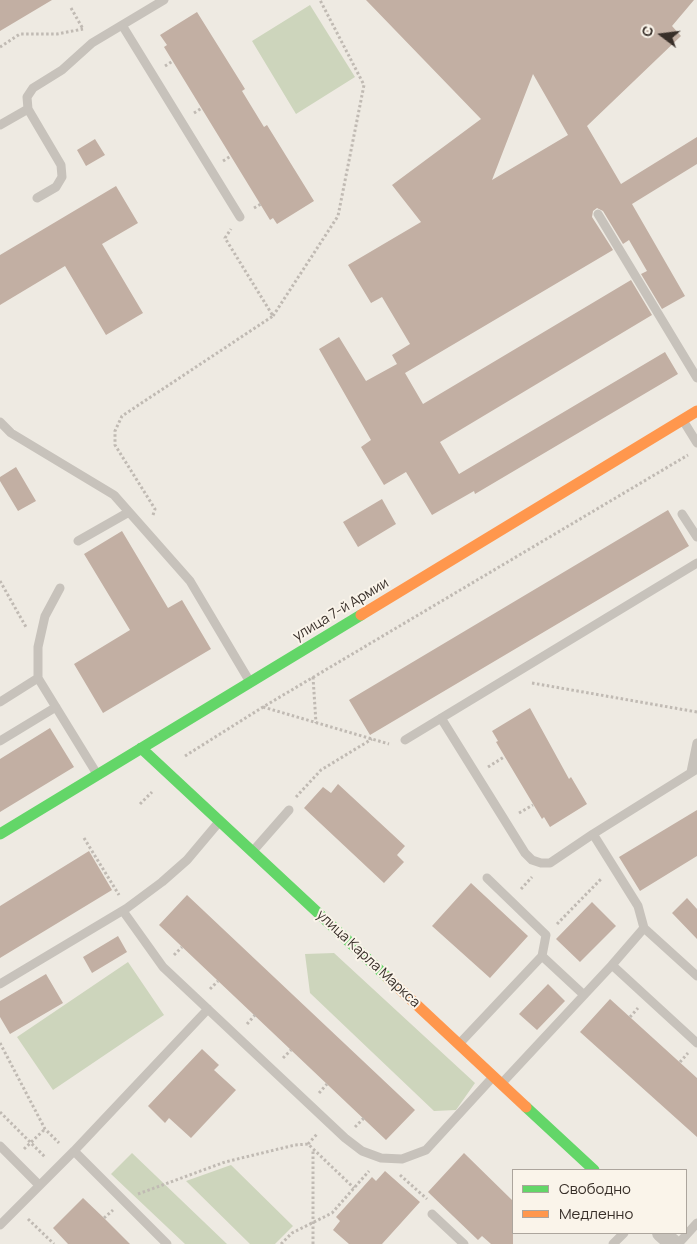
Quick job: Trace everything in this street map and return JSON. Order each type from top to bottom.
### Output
[{"type":"street","name":"улица 7-й Армии","points":[[0,834],[697,411]]},
{"type":"street","name":"улица Карла Маркса","points":[[141,748],[593,1169]]},
{"type":"street","points":[[663,1234],[674,1244]]},
{"type":"lane","points":[[37,198],[56,187],[62,177],[61,165],[28,109],[27,97],[33,88],[62,70],[92,43],[164,0]]},
{"type":"lane","points":[[122,25],[240,217]]},
{"type":"lane","points":[[0,125],[28,109]]},
{"type":"lane","points":[[598,214],[697,378]]},
{"type":"lane","points":[[682,420],[697,443]]},
{"type":"lane","points":[[0,422],[11,432],[114,495],[190,581],[250,682]]},
{"type":"lane","points":[[78,541],[128,512]]},
{"type":"lane","points":[[682,514],[697,537]]},
{"type":"lane","points":[[405,740],[697,563]]},
{"type":"lane","points":[[60,588],[45,616],[38,647],[38,678],[97,774]]},
{"type":"lane","points":[[0,702],[38,678]]},
{"type":"lane","points":[[0,741],[56,707]]},
{"type":"lane","points":[[441,718],[525,853],[532,860],[541,863],[550,862],[694,770],[697,743]]},
{"type":"lane","points":[[253,852],[289,810]]},
{"type":"lane","points":[[0,984],[125,909],[187,860],[220,821]]},
{"type":"lane","points":[[592,834],[638,906],[644,928],[697,976]]},
{"type":"lane","points":[[459,1044],[542,956],[546,935],[487,878]]},
{"type":"lane","points":[[125,909],[163,967],[345,1138],[362,1151],[381,1158],[402,1159],[426,1150],[584,995],[644,928]]},
{"type":"lane","points":[[542,956],[584,995]]},
{"type":"lane","points":[[612,965],[697,1044]]},
{"type":"lane","points":[[0,1225],[208,1009]]},
{"type":"lane","points":[[0,1146],[39,1185]]},
{"type":"lane","points":[[72,1152],[167,1244]]},
{"type":"lane","points":[[432,1214],[464,1244]]},
{"type":"lane","points":[[678,1244],[697,1223]]},
{"type":"lane","points":[[613,1244],[623,1234]]},
{"type":"lane","points":[[449,1244],[456,1237]]},
{"type":"path","points":[[150,535],[154,509],[115,445],[115,431],[122,416],[273,316],[338,216],[364,85],[320,0]]},
{"type":"path","points":[[71,8],[92,43]]},
{"type":"path","points":[[0,47],[20,34],[57,34],[83,29]]},
{"type":"path","points":[[225,238],[273,316]]},
{"type":"path","points":[[186,755],[263,707],[697,450]]},
{"type":"path","points":[[0,581],[38,647]]},
{"type":"path","points":[[313,678],[316,722]]},
{"type":"path","points":[[506,678],[697,712]]},
{"type":"path","points":[[263,707],[396,746]]},
{"type":"path","points":[[289,810],[291,803],[322,770],[372,739]]},
{"type":"path","points":[[84,838],[125,909]]},
{"type":"path","points":[[510,900],[527,883],[541,863]]},
{"type":"path","points":[[546,935],[613,866]]},
{"type":"path","points":[[0,1044],[45,1128],[72,1152]]},
{"type":"path","points":[[0,1112],[56,1168]]},
{"type":"path","points":[[14,1160],[45,1128]]},
{"type":"path","points":[[122,1200],[225,1162],[295,1144],[308,1144],[354,1188]]},
{"type":"path","points":[[313,1149],[313,1244]]},
{"type":"path","points":[[280,1244],[292,1233],[332,1213],[381,1158],[428,1200],[432,1214]]},
{"type":"path","points":[[350,1193],[354,1197]]},
{"type":"path","points":[[17,1208],[54,1244]]},
{"type":"green space","points":[[310,5],[355,77],[296,114],[252,41]]},
{"type":"green space","points":[[334,953],[475,1083],[456,1110],[434,1111],[310,993],[305,954]]},
{"type":"green space","points":[[128,962],[164,1015],[53,1090],[17,1037]]},
{"type":"green space","points":[[132,1153],[227,1244],[185,1244],[111,1174]]},
{"type":"green space","points":[[231,1165],[293,1226],[275,1244],[250,1244],[186,1181]]},
{"type":"building","points":[[0,0],[52,0],[0,31]]},
{"type":"building","points":[[366,0],[694,0],[672,26],[681,36],[587,126],[621,184],[697,137],[697,164],[632,204],[685,296],[662,309],[641,274],[647,271],[629,240],[623,244],[603,211],[597,208],[593,211],[592,217],[613,250],[405,373],[423,404],[631,280],[652,315],[440,442],[459,474],[665,352],[678,374],[475,494],[474,491],[432,515],[406,472],[384,485],[361,447],[371,440],[319,349],[339,337],[366,381],[397,364],[392,355],[410,344],[382,297],[371,303],[348,265],[421,222],[392,185],[481,119]],"holes":[[[533,74],[568,135],[492,180]]]},
{"type":"building","points":[[197,12],[245,89],[242,91],[264,127],[267,125],[314,201],[277,224],[273,218],[270,220],[164,47],[167,45],[160,35]]},
{"type":"building","points":[[95,139],[105,155],[86,166],[77,150]]},
{"type":"building","points":[[116,186],[138,223],[102,244],[143,313],[106,335],[65,266],[0,305],[0,255]]},
{"type":"building","points":[[16,467],[36,501],[18,511],[0,481],[0,477]]},
{"type":"building","points":[[382,499],[396,524],[358,547],[343,522]]},
{"type":"building","points":[[668,510],[689,546],[370,735],[349,700]]},
{"type":"building","points":[[122,531],[168,608],[182,600],[211,649],[103,713],[74,664],[130,630],[84,554]]},
{"type":"building","points":[[530,708],[569,779],[571,777],[587,804],[550,827],[544,817],[542,819],[496,742],[498,741],[492,731]]},
{"type":"building","points":[[50,728],[74,767],[0,812],[0,759]]},
{"type":"building","points":[[338,784],[405,846],[397,855],[404,862],[384,883],[304,808],[323,787],[331,793]]},
{"type":"building","points":[[697,810],[697,856],[640,891],[619,857]]},
{"type":"building","points":[[89,851],[112,890],[0,958],[0,906]]},
{"type":"building","points":[[471,883],[528,936],[490,978],[432,926]]},
{"type":"building","points":[[187,895],[415,1110],[386,1140],[159,925]]},
{"type":"building","points":[[687,898],[697,909],[697,939],[672,913]]},
{"type":"building","points":[[592,902],[616,926],[580,962],[556,939]]},
{"type":"building","points":[[118,936],[127,952],[92,973],[83,957]]},
{"type":"building","points":[[46,974],[63,1003],[10,1034],[0,1017],[0,1001]]},
{"type":"building","points":[[548,984],[565,1001],[537,1030],[519,1014]]},
{"type":"building","points":[[610,999],[697,1078],[697,1137],[580,1032]]},
{"type":"building","points":[[202,1049],[219,1065],[214,1070],[236,1090],[191,1138],[169,1118],[165,1123],[148,1106]]},
{"type":"building","points":[[464,1153],[512,1200],[513,1244],[491,1244],[482,1236],[478,1240],[428,1192]]},
{"type":"building","points":[[385,1171],[420,1202],[382,1244],[349,1244],[333,1230],[340,1221],[336,1217],[372,1177],[376,1181]]},
{"type":"building","points":[[83,1198],[130,1244],[68,1244],[53,1228]]},
{"type":"traffic: fast","points":[[0,834],[361,615]]},
{"type":"traffic: fast","points":[[141,748],[388,978]]},
{"type":"traffic: fast","points":[[526,1107],[593,1169]]},
{"type":"traffic: slow","points":[[361,615],[697,411]]},
{"type":"traffic: slow","points":[[388,978],[526,1107]]}]
